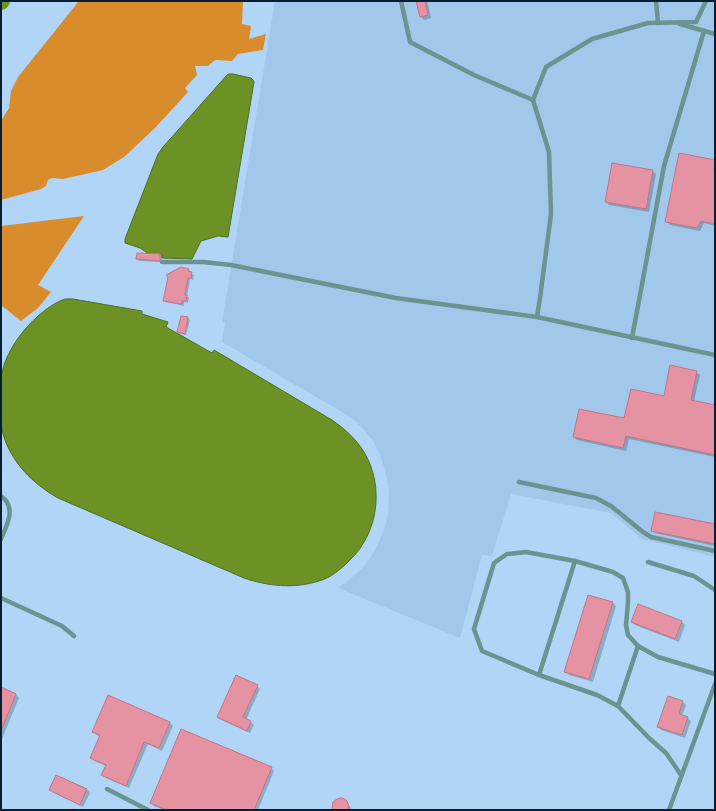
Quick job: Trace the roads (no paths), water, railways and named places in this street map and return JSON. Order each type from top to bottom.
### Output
[{"type":"lane","points":[[401,1],[410,42],[474,75],[533,100]]},
{"type":"lane","points":[[656,1],[658,23]]},
{"type":"lane","points":[[537,317],[551,214],[549,152],[533,100],[546,67],[592,39],[648,23],[696,22],[706,1]]},
{"type":"lane","points":[[676,22],[715,34]]},
{"type":"lane","points":[[632,338],[664,166],[704,31]]},
{"type":"lane","points":[[162,262],[203,262],[231,265],[396,298],[537,317],[715,355]]},
{"type":"lane","points":[[519,482],[596,498],[612,506],[651,537],[715,551]]},
{"type":"lane","points":[[1,496],[10,507],[9,518],[1,539]]},
{"type":"lane","points":[[681,776],[666,753],[618,706],[597,695],[539,675],[482,651],[474,628],[494,563],[506,554],[526,552],[575,561],[613,572],[623,578],[628,592],[626,625],[628,635],[638,646],[658,657],[715,674]]},
{"type":"lane","points":[[539,675],[575,561]]},
{"type":"lane","points":[[648,562],[694,576],[715,590]]},
{"type":"lane","points":[[1,598],[62,626],[74,636]]},
{"type":"lane","points":[[618,706],[638,646]]},
{"type":"lane","points":[[669,810],[715,684]]},
{"type":"lane","points":[[107,789],[148,810]]}]
